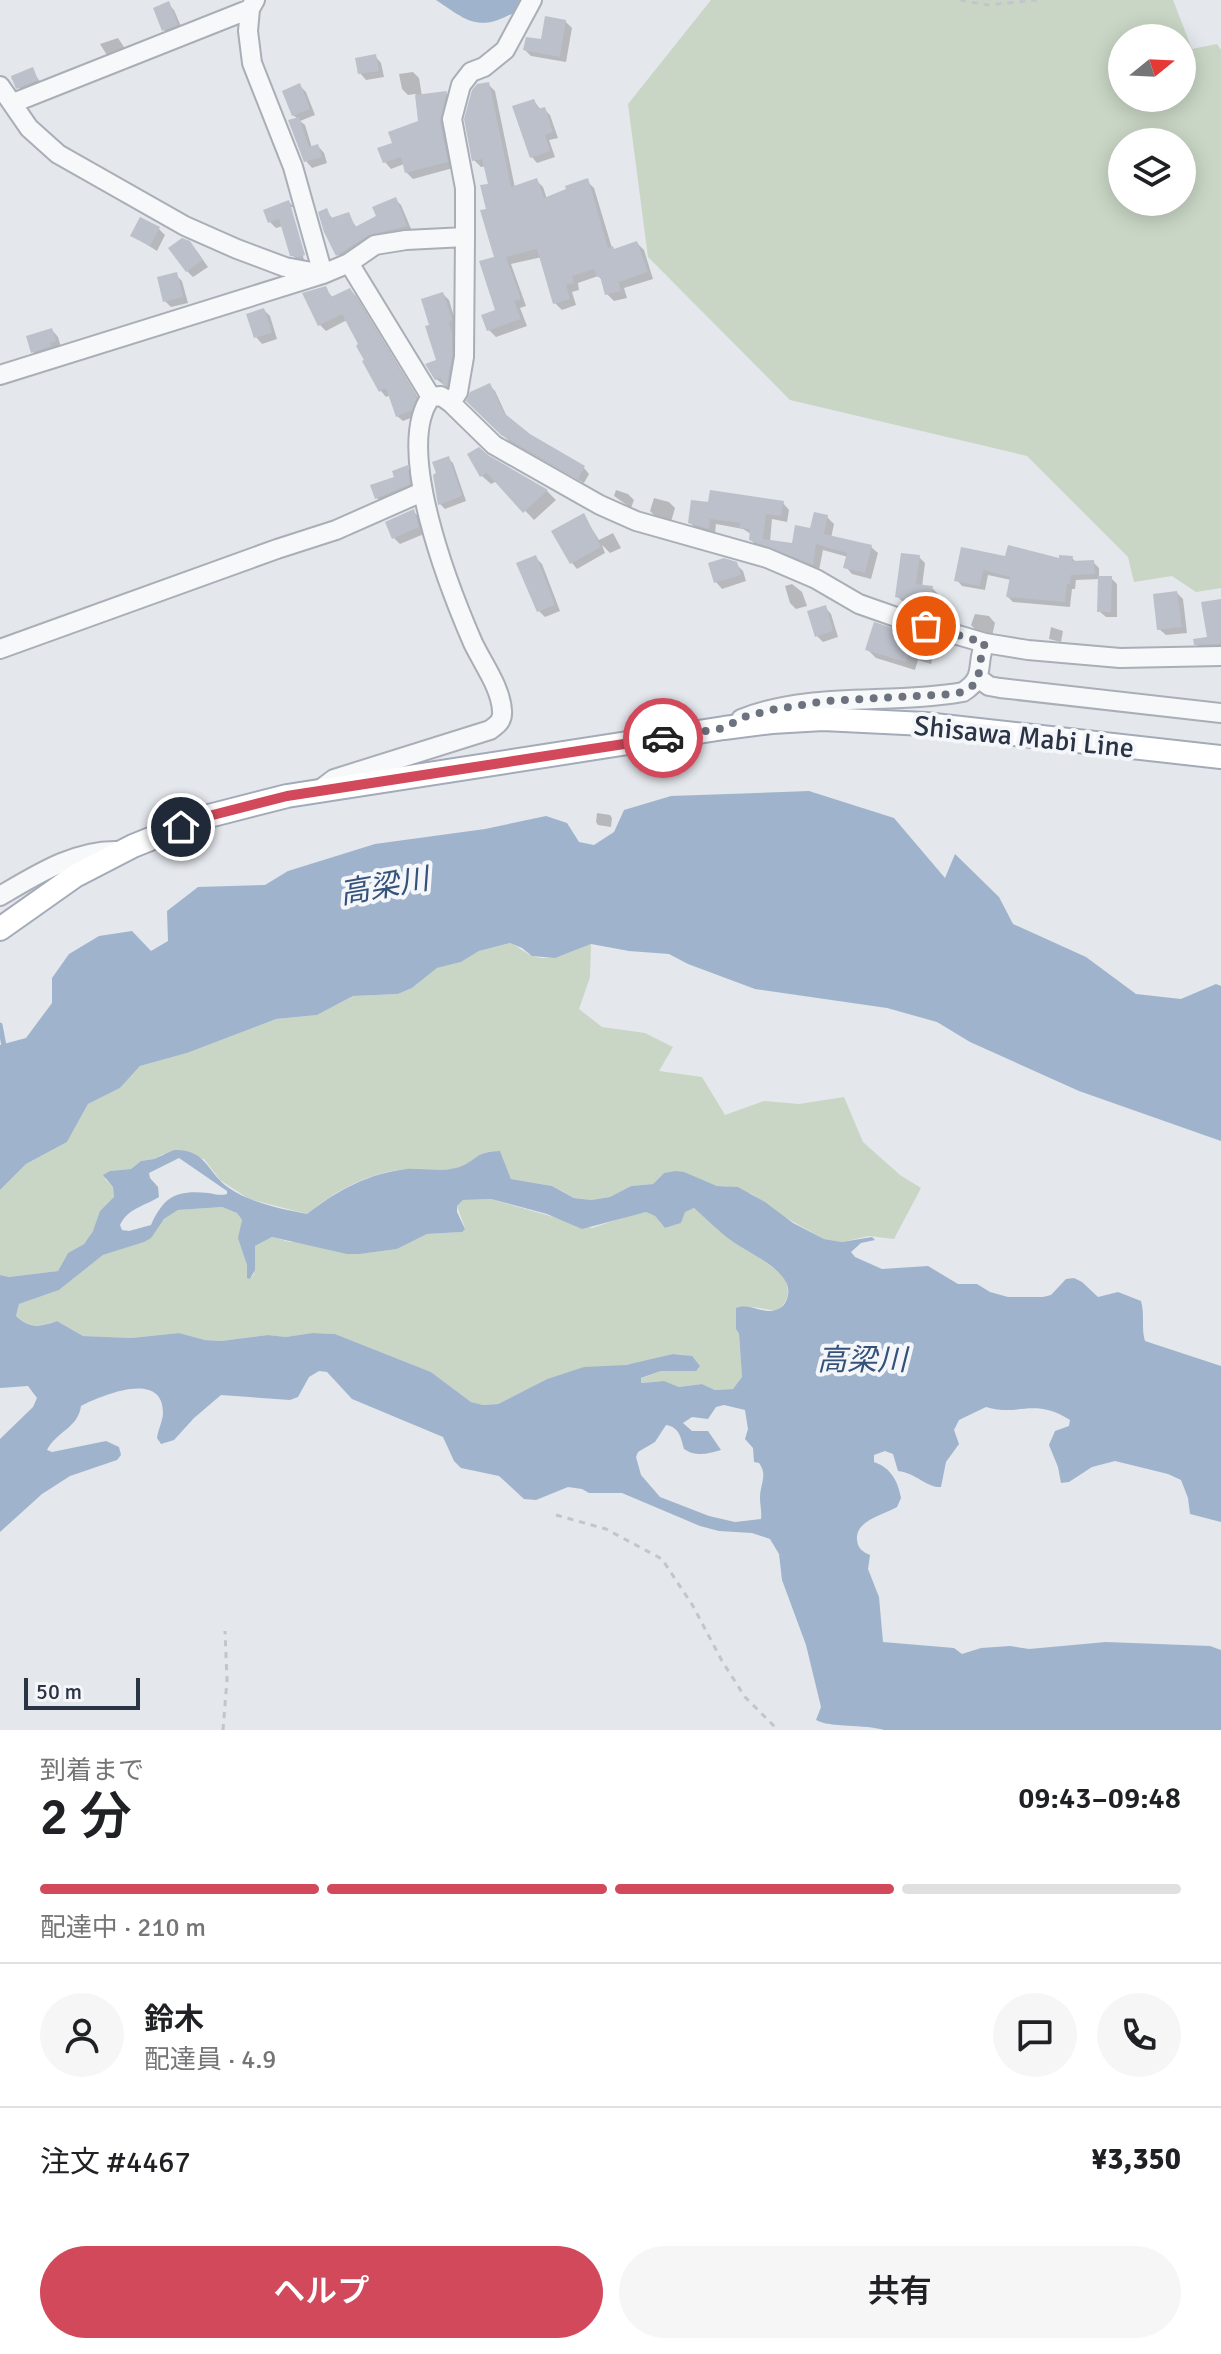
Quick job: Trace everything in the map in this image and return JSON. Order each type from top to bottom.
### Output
[{"type":"main road","name":"Shisawa Mabi Line","points":[[0,929],[75,876],[205,817],[320,790],[724,728],[823,719],[925,724],[1221,757]]},
{"type":"street","points":[[451,403],[458,392],[464,357],[465,237],[465,188],[452,119],[461,85],[471,72],[484,67],[505,50],[532,0]]},
{"type":"street","points":[[10,110],[253,5]]},
{"type":"street","points":[[253,5],[248,31],[252,63],[293,167],[323,274]]},
{"type":"street","points":[[0,86],[10,110],[58,154],[134,199],[237,249],[285,267],[323,274]]},
{"type":"street","points":[[0,375],[323,274],[349,263],[375,245],[465,237]]},
{"type":"street","points":[[349,263],[431,397]]},
{"type":"street","points":[[320,790],[334,779],[476,735],[500,723],[503,713],[498,694],[451,593],[422,492],[416,445],[417,426],[431,397],[441,396],[451,403],[494,445],[600,505],[636,521],[767,558],[816,579],[859,604],[985,643],[1028,650],[1120,658],[1221,656]]},
{"type":"street","points":[[0,649],[336,530],[422,492]]},
{"type":"street","points":[[724,728],[744,717],[826,701],[963,692],[978,678],[985,643]]},
{"type":"street","points":[[978,678],[989,686],[1000,688],[1221,713]]},
{"type":"street","points":[[0,896],[59,864],[102,851],[123,852]]},
{"type":"path","points":[[960,0],[988,5],[1037,0]]},
{"type":"path","points":[[556,1515],[606,1529],[662,1559],[745,1697],[778,1730]]},
{"type":"path","points":[[223,1730],[227,1680],[225,1631]]},
{"type":"green space","points":[[711,0],[1173,0],[1182,24],[1108,24],[1108,112],[1196,112],[1196,48],[1217,44],[1221,50],[1221,588],[1196,592],[1172,576],[1134,582],[1128,557],[1027,456],[790,400],[648,257],[628,104]]},
{"type":"green space","points":[[510,943],[540,958],[562,955],[591,944],[590,977],[579,1009],[602,1027],[645,1033],[673,1047],[659,1071],[702,1077],[725,1115],[764,1101],[799,1104],[844,1097],[863,1142],[900,1175],[921,1188],[894,1239],[869,1236],[842,1242],[824,1239],[779,1214],[752,1194],[695,1177],[664,1173],[653,1184],[631,1186],[610,1197],[591,1200],[575,1198],[552,1186],[511,1179],[500,1151],[484,1153],[454,1169],[410,1169],[368,1178],[330,1197],[307,1214],[249,1199],[220,1180],[204,1159],[163,1154],[141,1161],[131,1169],[110,1171],[105,1179],[113,1187],[114,1197],[84,1244],[68,1253],[58,1271],[9,1277],[0,1275],[0,1190],[26,1164],[67,1142],[88,1104],[120,1088],[140,1066],[187,1053],[276,1019],[317,1015],[353,996],[398,994],[412,988],[437,968],[461,962],[479,951]]},
{"type":"green space","points":[[491,1199],[592,1228],[646,1212],[655,1216],[665,1228],[681,1223],[684,1212],[694,1208],[784,1276],[787,1299],[777,1311],[736,1308],[742,1377],[734,1389],[715,1390],[702,1384],[679,1387],[663,1381],[641,1383],[640,1379],[661,1371],[695,1371],[685,1355],[673,1354],[639,1363],[563,1374],[498,1404],[483,1405],[471,1402],[431,1372],[335,1334],[268,1335],[221,1341],[179,1333],[131,1338],[83,1336],[57,1321],[35,1325],[16,1316],[19,1304],[59,1290],[103,1255],[143,1242],[164,1219],[178,1210],[222,1207],[237,1213],[242,1220],[239,1238],[250,1279],[254,1274],[255,1246],[272,1237],[360,1254],[397,1249],[427,1234],[462,1232],[465,1228],[457,1206],[463,1200]]},
{"type":"water","points":[[436,0],[527,0],[516,12],[486,23],[470,20]]},
{"type":"water","name":"高梁川","points":[[809,791],[894,818],[945,878],[955,854],[999,897],[1013,924],[1086,957],[1136,994],[1181,999],[1216,984],[1221,986],[1221,1141],[1079,1091],[970,1042],[937,1022],[887,1008],[755,989],[669,954],[591,944],[555,958],[532,956],[510,943],[479,951],[461,962],[437,968],[412,988],[398,994],[353,996],[317,1015],[276,1019],[187,1053],[140,1066],[120,1088],[88,1104],[67,1142],[26,1164],[0,1190],[0,1045],[26,1038],[52,1003],[52,978],[69,954],[99,936],[132,931],[151,951],[168,941],[167,911],[198,887],[265,885],[288,871],[375,844],[485,829],[546,816],[567,823],[579,842],[594,845],[614,832],[624,810],[671,796]]},
{"type":"water","name":"高梁川","points":[[174,1150],[193,1153],[229,1188],[247,1198],[307,1214],[341,1191],[366,1179],[407,1169],[456,1168],[491,1152],[500,1151],[511,1179],[552,1186],[574,1198],[591,1200],[610,1197],[631,1186],[653,1184],[664,1173],[684,1172],[717,1186],[738,1187],[824,1239],[842,1242],[872,1237],[875,1240],[861,1243],[851,1252],[855,1257],[882,1269],[928,1266],[958,1284],[977,1284],[1008,1297],[1051,1295],[1066,1279],[1074,1278],[1098,1297],[1118,1292],[1141,1301],[1145,1341],[1221,1366],[1221,1522],[1190,1514],[1181,1480],[1115,1461],[1092,1467],[1069,1482],[1061,1483],[1049,1445],[1055,1431],[1069,1426],[1070,1420],[1036,1408],[1008,1410],[986,1407],[959,1420],[954,1430],[959,1444],[946,1462],[941,1487],[898,1471],[893,1454],[885,1451],[874,1455],[874,1462],[893,1476],[901,1498],[897,1507],[865,1523],[858,1533],[858,1543],[861,1550],[870,1555],[868,1569],[879,1597],[883,1642],[954,1648],[962,1654],[981,1648],[1010,1646],[1029,1649],[1106,1642],[1210,1646],[1221,1650],[1221,1730],[884,1730],[816,1720],[821,1707],[806,1645],[782,1580],[779,1554],[770,1539],[752,1533],[719,1531],[700,1526],[622,1493],[589,1493],[568,1487],[536,1500],[524,1499],[499,1476],[461,1468],[454,1461],[443,1437],[352,1399],[327,1372],[319,1371],[309,1377],[298,1397],[290,1400],[221,1395],[174,1440],[161,1444],[157,1438],[163,1413],[160,1400],[153,1392],[130,1389],[81,1406],[72,1425],[47,1450],[52,1452],[106,1441],[119,1447],[121,1455],[117,1460],[70,1476],[42,1494],[0,1532],[0,1439],[33,1407],[37,1398],[28,1386],[0,1388],[0,1275],[9,1277],[58,1271],[68,1253],[84,1244],[93,1231],[100,1211],[114,1197],[113,1187],[103,1175],[110,1171],[131,1169],[141,1161]],"holes":[[[179,1158],[227,1194],[179,1194],[166,1202],[151,1225],[122,1230],[120,1225],[123,1219],[159,1197],[158,1187],[149,1173]],[[491,1199],[547,1214],[582,1229],[646,1212],[655,1216],[665,1228],[681,1223],[685,1212],[694,1208],[727,1237],[777,1271],[788,1286],[788,1297],[782,1307],[773,1311],[736,1308],[742,1377],[733,1389],[715,1390],[702,1384],[679,1387],[664,1381],[641,1383],[641,1378],[661,1371],[696,1371],[700,1366],[692,1356],[673,1354],[626,1365],[584,1367],[547,1379],[498,1404],[483,1405],[471,1402],[431,1372],[335,1334],[268,1335],[221,1341],[179,1333],[131,1338],[83,1336],[57,1321],[35,1326],[16,1316],[19,1304],[59,1290],[103,1255],[151,1238],[164,1219],[178,1210],[222,1207],[237,1213],[242,1220],[238,1238],[247,1265],[247,1278],[250,1279],[255,1270],[255,1246],[272,1237],[347,1254],[397,1249],[427,1234],[462,1232],[465,1229],[457,1206],[463,1200]],[[724,1405],[745,1410],[748,1429],[745,1439],[753,1448],[754,1462],[759,1463],[763,1472],[761,1519],[735,1522],[709,1516],[660,1497],[641,1475],[636,1457],[638,1452],[655,1442],[666,1425],[677,1431],[688,1452],[702,1454],[721,1450],[708,1431],[692,1431],[683,1423],[692,1417],[708,1419],[716,1407]]]},
{"type":"building","points":[[169,1],[178,25],[162,31],[153,8]]},
{"type":"building","points":[[545,16],[566,20],[560,57],[523,50],[526,37],[541,39]]},
{"type":"building","points":[[376,54],[379,71],[358,74],[355,58]]},
{"type":"building","points":[[33,67],[38,80],[16,89],[11,76]]},
{"type":"building","points":[[489,82],[511,187],[537,178],[544,198],[588,178],[608,248],[637,241],[648,272],[619,282],[621,291],[605,295],[600,276],[597,277],[594,269],[572,276],[574,283],[566,285],[570,299],[553,304],[537,249],[506,257],[521,299],[514,301],[521,319],[487,331],[481,315],[495,310],[479,261],[494,257],[480,210],[486,209],[480,185],[488,184],[482,159],[472,161],[464,119],[472,90],[477,84]]},
{"type":"building","points":[[300,83],[310,109],[292,116],[282,91]]},
{"type":"building","points":[[447,91],[440,121],[448,162],[405,173],[401,157],[383,163],[377,148],[392,143],[388,132],[418,121],[415,95]]},
{"type":"building","points":[[534,99],[538,109],[545,107],[553,132],[545,135],[550,151],[530,158],[512,106]]},
{"type":"building","points":[[299,117],[309,147],[318,144],[322,157],[304,162],[288,120]]},
{"type":"building","points":[[396,197],[407,226],[369,235],[336,256],[318,212],[327,208],[331,218],[349,212],[355,227],[376,216],[372,207]]},
{"type":"building","points":[[289,200],[305,255],[299,257],[290,256],[279,219],[268,223],[263,210]]},
{"type":"building","points":[[140,217],[160,227],[150,246],[130,236]]},
{"type":"building","points":[[182,238],[190,241],[203,260],[186,272],[168,248]]},
{"type":"building","points":[[177,272],[183,297],[163,302],[157,277]]},
{"type":"building","points":[[326,286],[331,297],[350,288],[414,393],[417,399],[412,410],[396,417],[386,388],[379,392],[342,314],[318,326],[302,293]]},
{"type":"building","points":[[443,292],[452,319],[449,323],[452,356],[447,386],[443,385],[441,378],[435,380],[425,364],[436,360],[425,326],[429,325],[421,299]]},
{"type":"building","points":[[264,308],[272,333],[254,338],[246,314]]},
{"type":"building","points":[[52,328],[56,341],[31,353],[26,336]]},
{"type":"building","points":[[490,383],[504,413],[530,434],[585,466],[578,479],[501,435],[466,401],[470,392]]},
{"type":"building","points":[[479,447],[548,490],[523,513],[487,473],[480,477],[467,454]]},
{"type":"building","points":[[449,456],[462,496],[438,505],[433,475],[436,473],[432,462]]},
{"type":"building","points":[[408,465],[410,484],[375,499],[370,485],[394,477],[392,471]]},
{"type":"building","points":[[710,490],[784,501],[781,516],[766,514],[763,539],[792,543],[795,525],[810,528],[814,512],[828,515],[824,534],[872,545],[865,573],[843,568],[847,553],[816,544],[813,565],[749,540],[750,529],[739,528],[740,523],[710,519],[709,529],[688,523],[691,500],[708,502]]},
{"type":"building","points":[[414,509],[419,527],[392,539],[385,522]]},
{"type":"building","points":[[584,513],[601,547],[570,564],[551,531]]},
{"type":"building","points":[[1008,545],[1059,558],[1059,555],[1073,556],[1072,561],[1094,560],[1095,574],[1071,575],[1065,602],[1006,597],[1010,577],[983,570],[980,586],[954,581],[961,547],[1005,556]]},
{"type":"building","points":[[901,553],[920,555],[916,584],[933,586],[930,605],[895,597]]},
{"type":"building","points":[[536,555],[555,605],[537,612],[516,563]]},
{"type":"building","points":[[724,558],[737,562],[741,575],[714,583],[708,563]]},
{"type":"building","points":[[1098,576],[1112,576],[1111,612],[1097,612]]},
{"type":"building","points":[[1177,591],[1182,627],[1157,630],[1153,594]]},
{"type":"building","points":[[1221,599],[1221,644],[1194,645],[1193,639],[1207,637],[1201,602]]},
{"type":"building","points":[[826,605],[833,631],[815,637],[807,611]]},
{"type":"building","points":[[874,622],[927,639],[922,656],[909,652],[906,662],[865,650]]},
{"type":"waterway","points":[[0,1025],[5,1051]]},
{"type":"way so far","points":[[663,738],[724,728],[744,717],[771,710],[826,701],[953,694],[974,685],[981,671],[985,643],[926,626]]},
{"type":"route","points":[[181,827],[205,817],[287,796],[663,738]]}]
